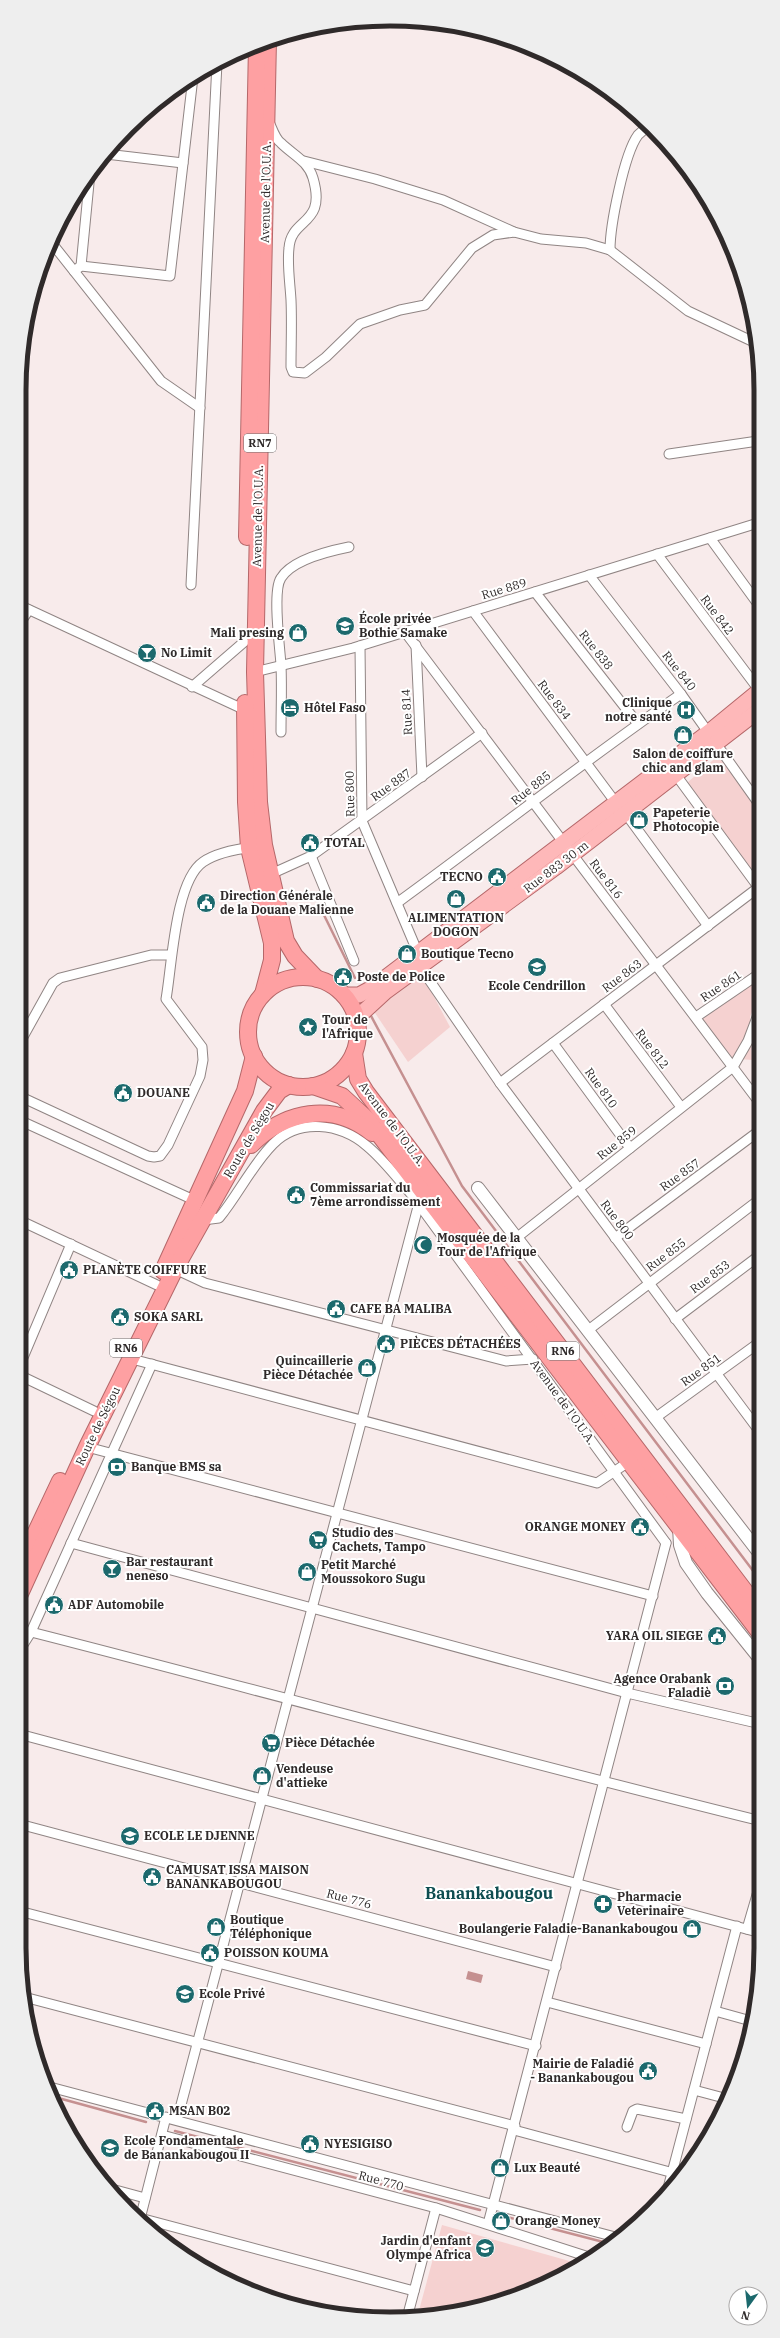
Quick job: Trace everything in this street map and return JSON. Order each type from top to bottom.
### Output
[{"type":"highway","name":"Avenue de l'O.U.A.","points":[[268,47],[268,119],[254,672],[259,802],[256,846],[271,874],[286,940],[295,956],[317,979]]},
{"type":"highway","name":"Avenue de l'O.U.A.","points":[[256,52],[244,642],[246,802],[256,846],[272,943],[272,960],[263,994]]},
{"type":"highway","points":[[302,977],[317,979],[332,985],[344,995],[350,1004],[357,1024],[358,1039],[354,1053],[341,1071],[323,1083],[313,1086],[289,1085],[275,1079],[263,1069],[254,1056],[249,1044],[248,1030],[250,1017],[263,994],[274,985],[288,979],[302,977]]},
{"type":"highway","name":"Avenue de l'O.U.A.","points":[[354,1053],[355,1069],[366,1092],[754,1603]]},
{"type":"highway","name":"Route de Ségou","points":[[26,1553],[157,1285],[196,1201],[245,1091],[254,1056]]},
{"type":"highway","name":"Route de Ségou","points":[[26,1576],[175,1269],[264,1111],[280,1091],[289,1085]]},
{"type":"highway","name":"Avenue de l'O.U.A.","points":[[313,1086],[332,1090],[348,1100],[368,1120],[390,1147],[426,1204],[630,1461],[754,1625]]},
{"type":"highway","name":"RN6","points":[[232,1168],[264,1132],[291,1117],[326,1114],[347,1118],[362,1125],[390,1147]]},
{"type":"main road","points":[[621,808],[713,737],[754,695]]},
{"type":"main road","name":"Rue 883 30 m","points":[[420,960],[552,862],[621,808],[676,775],[713,737],[754,713]]},
{"type":"main road","points":[[344,995],[359,994],[420,960]]},
{"type":"main road","points":[[357,1024],[360,1015],[420,960]]},
{"type":"street","points":[[191,585],[217,70]]},
{"type":"street","points":[[78,268],[170,276],[192,85]]},
{"type":"street","points":[[268,119],[279,142],[304,161],[443,200],[514,232],[541,239],[586,243],[610,250],[688,311],[751,341]]},
{"type":"street","points":[[610,250],[610,238],[623,169],[639,134],[644,130]]},
{"type":"street","points":[[112,155],[183,162]]},
{"type":"street","points":[[304,161],[313,179],[316,209],[309,219],[293,233],[288,247],[292,311],[291,367],[293,372],[305,373],[326,356],[360,324],[400,310],[425,305],[472,248],[493,235],[514,232]]},
{"type":"street","points":[[78,268],[88,186]]},
{"type":"street","points":[[56,247],[78,268],[161,381],[200,408]]},
{"type":"street","points":[[669,454],[754,442]]},
{"type":"street","name":"Rue 889","points":[[254,672],[360,646],[754,524]]},
{"type":"street","points":[[710,538],[754,598]]},
{"type":"street","points":[[281,732],[281,666],[276,614],[280,578],[286,572],[319,553],[348,547]]},
{"type":"street","name":"Rue 842","points":[[656,554],[754,686]]},
{"type":"street","name":"Rue 840","points":[[589,575],[681,694],[754,797]]},
{"type":"street","name":"Rue 838","points":[[535,592],[638,724]]},
{"type":"street","points":[[26,608],[192,687],[245,710]]},
{"type":"street","points":[[26,614],[29,610]]},
{"type":"street","name":"Rue 834","points":[[473,611],[708,926]]},
{"type":"street","name":"Rue 816","points":[[405,632],[754,1095]]},
{"type":"street","points":[[192,687],[244,642]]},
{"type":"street","name":"Rue 800","points":[[360,646],[362,821],[420,960],[456,1020],[500,1083],[754,1424]]},
{"type":"street","name":"Rue 814","points":[[416,646],[422,777]]},
{"type":"street","name":"Rue 885","points":[[397,903],[586,762],[681,694]]},
{"type":"street","name":"Rue 887","points":[[271,874],[311,856],[362,821],[482,733]]},
{"type":"street","points":[[676,775],[754,881]]},
{"type":"street","points":[[26,1099],[148,1156],[160,1156],[168,1145],[200,1076],[203,1060],[202,1046],[166,999],[171,955],[185,888],[192,874],[203,862],[218,855],[256,846]]},
{"type":"street","points":[[311,856],[354,961]]},
{"type":"street","name":"Rue 863","points":[[500,1083],[754,892]]},
{"type":"street","points":[[26,1031],[53,983],[60,978],[151,955],[171,955]]},
{"type":"street","name":"Rue 861","points":[[696,1017],[754,977]]},
{"type":"street","name":"Rue 812","points":[[604,1004],[681,1107]]},
{"type":"street","points":[[733,1066],[748,1041],[754,1025]]},
{"type":"street","name":"Rue 810","points":[[553,1043],[630,1148]]},
{"type":"street","name":"Rue 859","points":[[515,1239],[733,1066]]},
{"type":"street","points":[[26,1123],[196,1201]]},
{"type":"street","name":"Avenue de l'O.U.A.","points":[[203,1220],[220,1218],[273,1144],[284,1135],[315,1125],[344,1132],[367,1145],[412,1195],[426,1204],[532,1359],[666,1543]]},
{"type":"street","name":"Rue 857","points":[[615,1238],[754,1135]]},
{"type":"street","points":[[478,1188],[515,1239],[754,1546]]},
{"type":"street","points":[[176,2120],[385,1329],[426,1204],[412,1195]]},
{"type":"street","name":"Rue 855","points":[[587,1331],[754,1204]]},
{"type":"street","points":[[26,1223],[157,1285]]},
{"type":"street","points":[[26,1350],[71,1244]]},
{"type":"street","name":"Rue 853","points":[[675,1318],[754,1259]]},
{"type":"street","points":[[175,1269],[205,1283],[506,1361],[532,1359]]},
{"type":"street","name":"Rue 851","points":[[655,1418],[754,1346]]},
{"type":"street","points":[[132,1359],[597,1483],[630,1461]]},
{"type":"street","points":[[26,1639],[152,1364]]},
{"type":"street","points":[[26,1378],[94,1412]]},
{"type":"street","points":[[87,1448],[112,1452],[653,1596]]},
{"type":"street","points":[[679,1527],[680,1545],[686,1562],[707,1593],[754,1652]]},
{"type":"street","points":[[71,1543],[311,1609],[627,1693],[754,1722]]},
{"type":"street","points":[[488,2224],[536,2046],[666,1543],[696,1549]]},
{"type":"street","points":[[30,1632],[288,1697],[604,1782],[754,1819]]},
{"type":"street","points":[[26,1736],[754,1931]]},
{"type":"street","name":"Rue 776","points":[[26,1826],[556,1966]]},
{"type":"street","points":[[747,1929],[754,1905]]},
{"type":"street","points":[[26,1913],[536,2046]]},
{"type":"street","points":[[677,2172],[686,2119],[736,1926]]},
{"type":"street","points":[[29,1998],[197,2042],[676,2174]]},
{"type":"street","points":[[547,2002],[706,2044]]},
{"type":"street","points":[[715,2011],[747,2020]]},
{"type":"street","points":[[55,2088],[613,2236]]},
{"type":"street","points":[[694,2090],[721,2097]]},
{"type":"street","points":[[626,2127],[633,2111],[637,2109],[686,2119]]},
{"type":"street","points":[[141,2213],[166,2118]]},
{"type":"street","name":"Rue 770","points":[[162,2135],[436,2208],[584,2256]]},
{"type":"street","points":[[119,2191],[145,2198]]},
{"type":"street","points":[[409,2311],[436,2208]]},
{"type":"street","points":[[149,2221],[414,2291]]},
{"type":"shaded area","points":[[720,754],[754,805],[754,874],[687,783]]},
{"type":"shaded area","points":[[422,974],[450,1027],[408,1062],[371,1007]]},
{"type":"shaded area","points":[[754,978],[754,1007],[750,1017],[752,1060],[727,1058],[700,1016]]},
{"type":"shaded area","points":[[468,1971],[483,1975],[481,1983],[466,1979]]},
{"type":"shaded area","points":[[442,2225],[573,2262],[551,2274],[507,2293],[461,2305],[419,2311]]},
{"type":"waterway","points":[[321,909],[355,978]]},
{"type":"waterway","points":[[370,1014],[462,1186],[754,1572]]},
{"type":"waterway","points":[[59,2098],[146,2122]]},
{"type":"waterway","points":[[175,2131],[480,2210]]},
{"type":"waterway","points":[[499,2215],[604,2242]]},
{"type":"place","name":"École privée Bothie Samake","points":[[345,626]]},
{"type":"place","name":"Mali presing","points":[[298,633]]},
{"type":"place","name":"No Limit","points":[[147,653]]},
{"type":"place","name":"Hôtel Faso","points":[[290,708]]},
{"type":"place","name":"Clinique notre santé","points":[[686,710]]},
{"type":"place","name":"Salon de coiffure chic and glam","points":[[683,735]]},
{"type":"place","name":"Papeterie Photocopie","points":[[639,820]]},
{"type":"place","name":"TOTAL","points":[[310,843]]},
{"type":"place","name":"TECNO","points":[[497,877]]},
{"type":"place","name":"ALIMENTATION DOGON","points":[[456,899]]},
{"type":"place","name":"Direction Générale de la Douane Malienne","points":[[206,903]]},
{"type":"place","name":"Boutique Tecno","points":[[407,954]]},
{"type":"place","name":"Ecole Cendrillon","points":[[537,967]]},
{"type":"place","name":"Poste de Police","points":[[343,977]]},
{"type":"place","name":"Tour de l'Afrique","points":[[308,1027]]},
{"type":"place","name":"DOUANE","points":[[123,1093]]},
{"type":"place","name":"Commissariat du 7ème arrondissement","points":[[296,1195]]},
{"type":"place","name":"Mosquée de la Tour de l'Afrique","points":[[423,1245]]},
{"type":"place","name":"PLANÈTE COIFFURE","points":[[69,1270]]},
{"type":"place","name":"CAFE BA MALIBA","points":[[336,1309]]},
{"type":"place","name":"SOKA SARL","points":[[120,1317]]},
{"type":"place","name":"PIÈCES DÉTACHÉES","points":[[386,1344]]},
{"type":"place","name":"Quincaillerie Pièce Détachée","points":[[367,1368]]},
{"type":"place","name":"Banque BMS sa","points":[[117,1467]]},
{"type":"place","name":"ORANGE MONEY","points":[[640,1527]]},
{"type":"place","name":"Studio des Cachets, Tampo","points":[[318,1540]]},
{"type":"place","name":"Bar restaurant neneso","points":[[112,1569]]},
{"type":"place","name":"Petit Marché Moussokoro Sugu","points":[[307,1572]]},
{"type":"place","name":"ADF Automobile","points":[[54,1605]]},
{"type":"place","name":"YARA OIL SIEGE","points":[[717,1636]]},
{"type":"place","name":"Agence Orabank Faladiè","points":[[725,1686]]},
{"type":"place","name":"Pièce Détachée","points":[[271,1743]]},
{"type":"place","name":"Vendeuse d'attieke","points":[[262,1776]]},
{"type":"place","name":"ECOLE LE DJENNE","points":[[130,1836]]},
{"type":"place","name":"CAMUSAT ISSA MAISON BANANKABOUGOU","points":[[152,1877]]},
{"type":"place","name":"Pharmacie Veterinaire","points":[[603,1904]]},
{"type":"place","name":"Boutique Téléphonique","points":[[216,1927]]},
{"type":"place","name":"Boulangerie Faladie-Banankabougou","points":[[692,1929]]},
{"type":"place","name":"POISSON KOUMA","points":[[210,1953]]},
{"type":"place","name":"Ecole Privé","points":[[185,1994]]},
{"type":"place","name":"Mairie de Faladié - Banankabougou","points":[[648,2071]]},
{"type":"place","name":"MSAN B02","points":[[155,2111]]},
{"type":"place","name":"NYESIGISO","points":[[310,2144]]},
{"type":"place","name":"Ecole Fondamentale de Banankabougou II","points":[[110,2148]]},
{"type":"place","name":"Lux Beauté","points":[[500,2168]]},
{"type":"place","name":"Orange Money","points":[[501,2221]]},
{"type":"place","name":"Jardin d'enfant Olympe Africa","points":[[485,2248]]},
{"type":"district","name":"Banankabougou","points":[[489,1893]]}]
